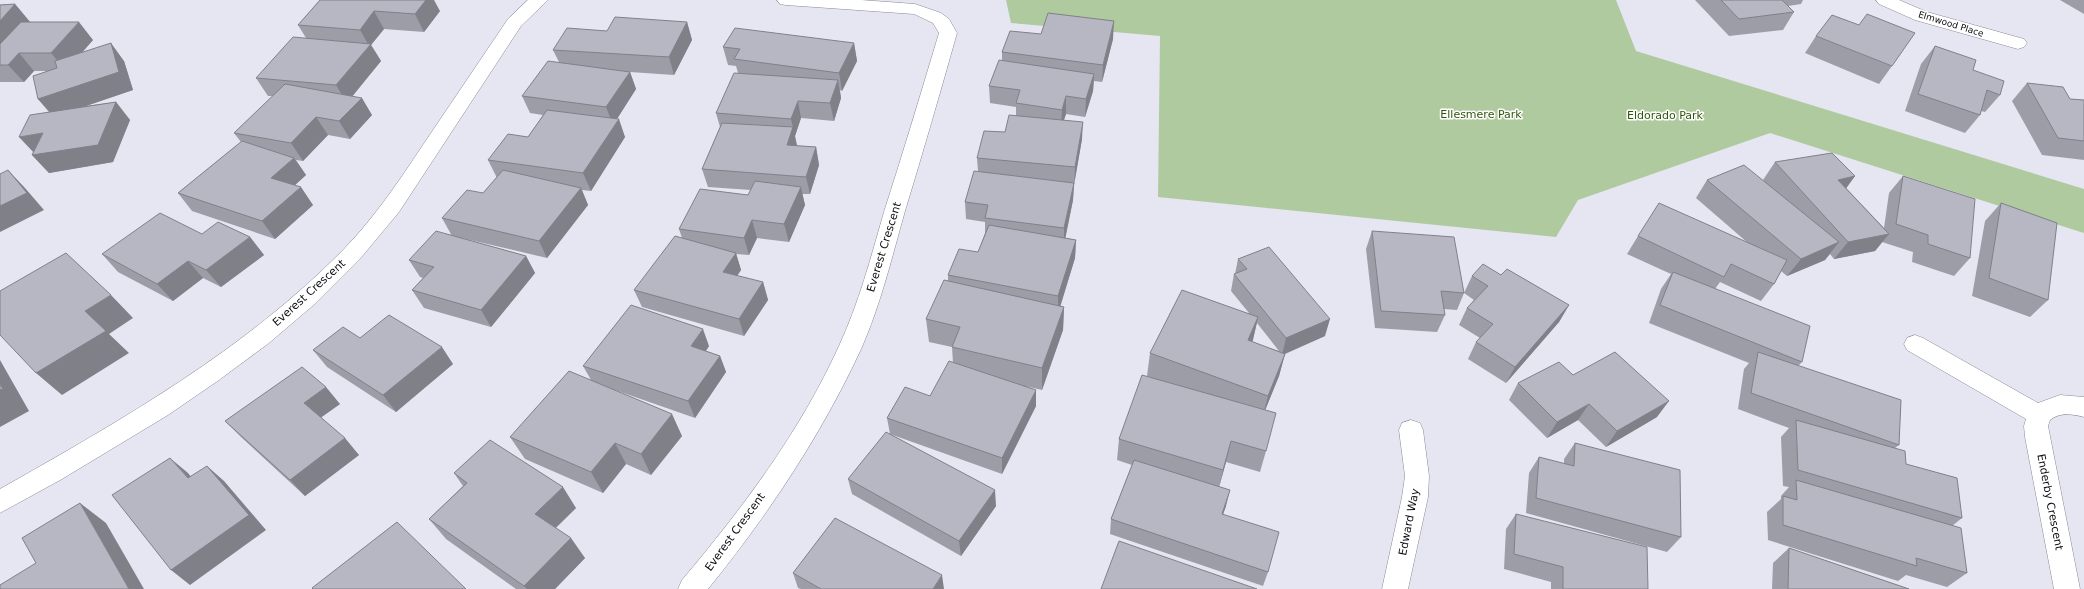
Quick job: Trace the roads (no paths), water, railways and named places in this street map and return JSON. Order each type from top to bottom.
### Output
[{"type":"street","name":"Everest Crescent","points":[[0,502],[108,440],[185,391],[283,318],[339,267],[373,231],[392,207],[514,23],[525,11],[539,0]]},
{"type":"street","name":"Everest Crescent","points":[[691,589],[715,561],[779,471],[821,406],[850,346],[870,294],[948,33],[945,25],[936,16],[915,9],[786,0]]},
{"type":"street","name":"Elmwood Place","points":[[1885,0],[1921,16],[2018,43]]},
{"type":"street","points":[[1914,344],[2039,415],[2046,408],[2054,405],[2067,404],[2084,407]]},
{"type":"street","name":"Enderby Crescent","points":[[2039,415],[2036,426],[2037,437],[2067,589]]},
{"type":"street","name":"Edward Way","points":[[1395,589],[1415,497],[1417,476],[1412,430]]},
{"type":"park label","name":"Ellesmere Park","points":[[1481,114]]},
{"type":"park label","name":"Eldorado Park","points":[[1665,115]]}]
